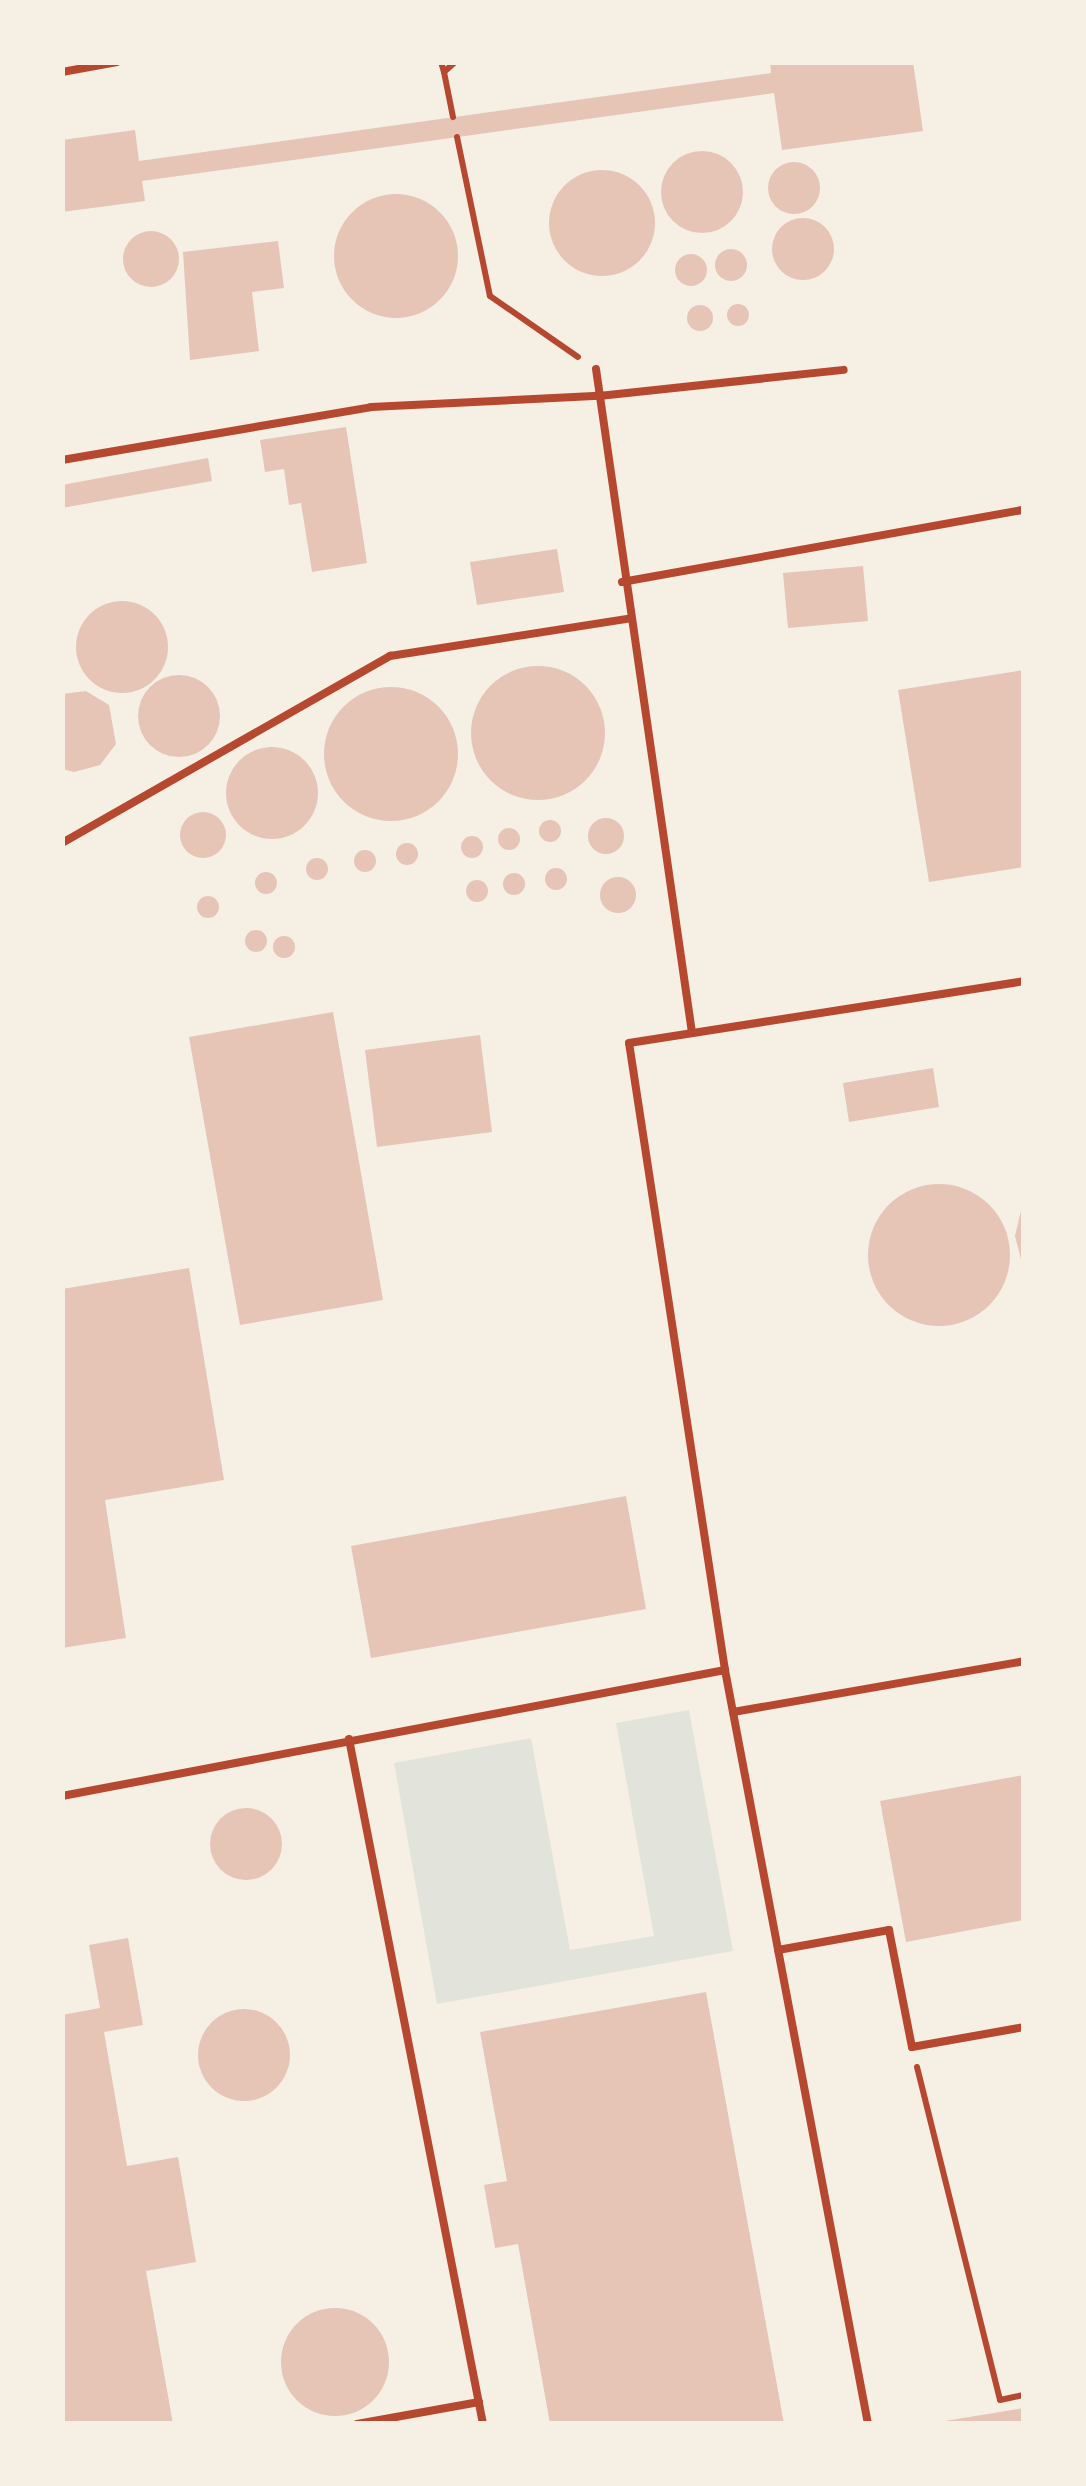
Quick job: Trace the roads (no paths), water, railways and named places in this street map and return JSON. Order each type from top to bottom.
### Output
[{"type":"lane","points":[[62,72],[118,62]]},
{"type":"lane","points":[[596,369],[627,620],[692,1034]]},
{"type":"lane","points":[[62,460],[371,406],[599,396],[844,370]]},
{"type":"lane","points":[[622,582],[1024,510]]},
{"type":"lane","points":[[62,843],[390,656],[627,620]]},
{"type":"lane","points":[[868,2424],[725,1670],[629,1043],[1024,981]]},
{"type":"lane","points":[[733,1712],[1024,1661]]},
{"type":"lane","points":[[62,1796],[349,1738],[725,1670]]},
{"type":"lane","points":[[349,1738],[483,2424]]},
{"type":"lane","points":[[778,1950],[890,1930],[912,2047],[1024,2028]]},
{"type":"lane","points":[[358,2424],[479,2402]]}]
